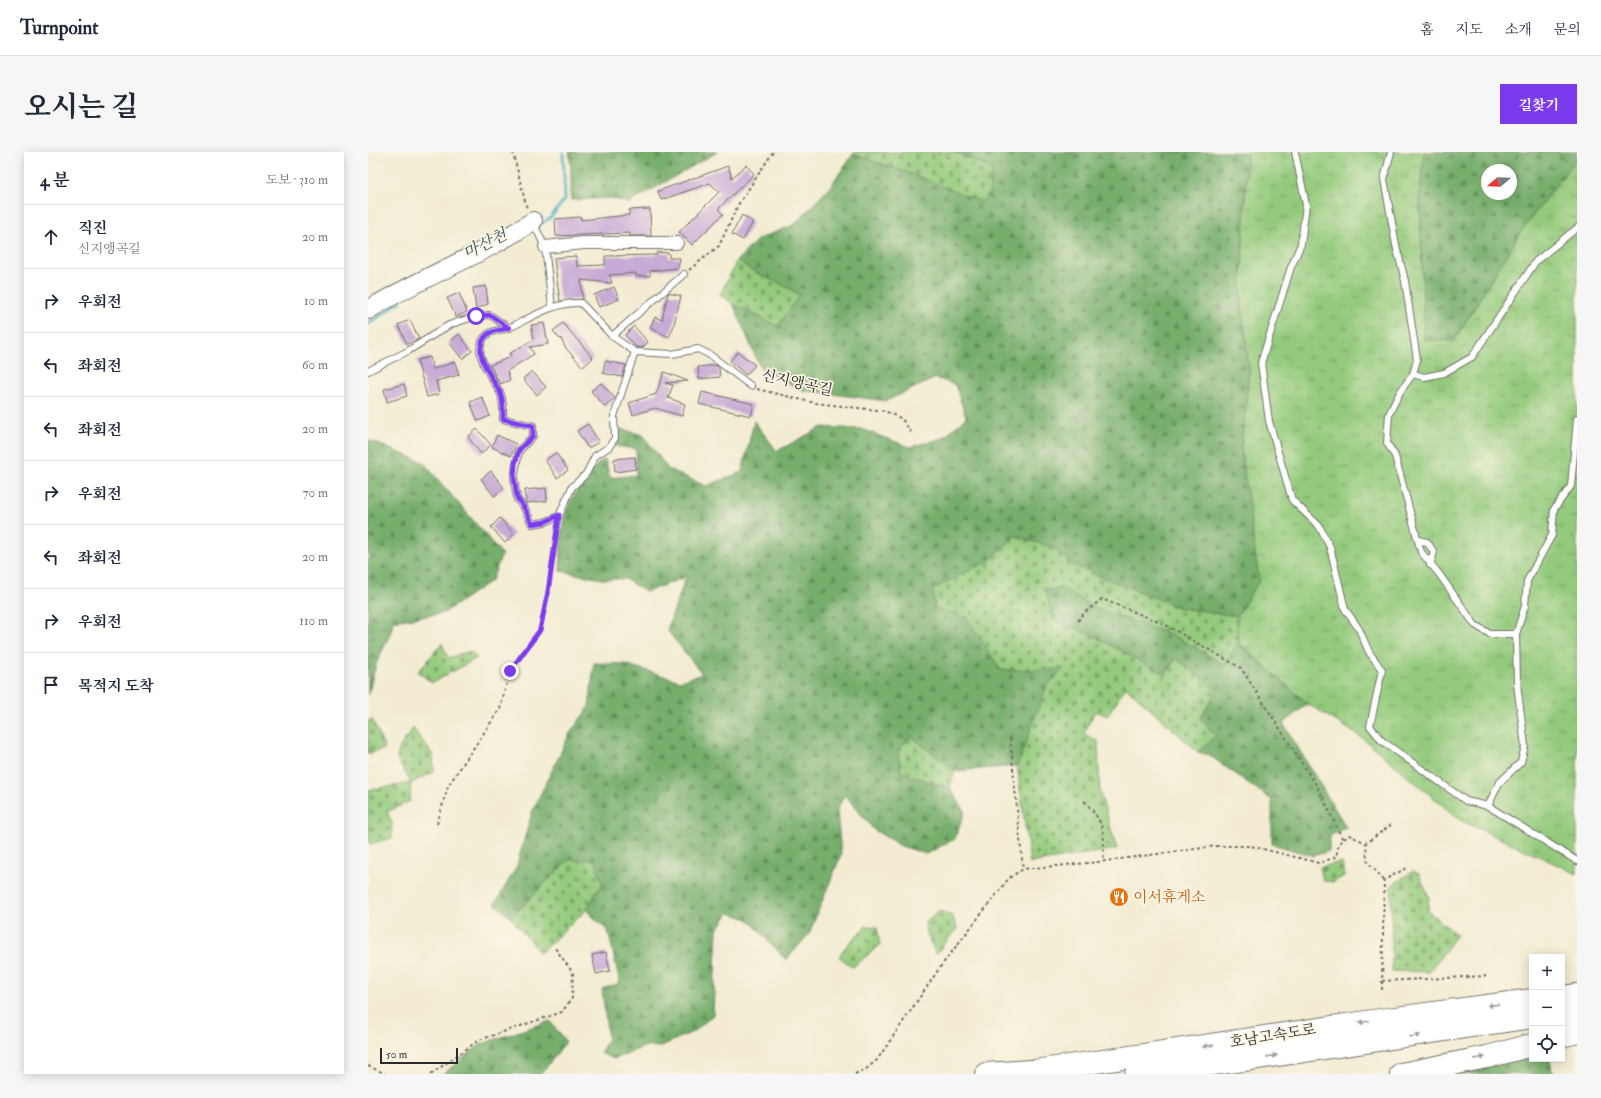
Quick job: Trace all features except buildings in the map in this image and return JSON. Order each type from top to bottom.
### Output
[{"type":"highway","points":[[1565,997],[1577,995]]},
{"type":"highway","name":"호남고속도로","points":[[1015,1074],[1373,1021],[1529,1000]]},
{"type":"highway","points":[[1565,1014],[1577,1013]]},
{"type":"highway","name":"호남고속도로","points":[[1136,1074],[1244,1060],[1529,1018]]},
{"type":"highway","points":[[1565,1035],[1577,1032]]},
{"type":"highway","points":[[1401,1074],[1487,1057],[1529,1046]]},
{"type":"highway","points":[[1206,1074],[1244,1060]]},
{"type":"highway","points":[[986,1074],[1037,1070]]},
{"type":"street","points":[[368,310],[387,298],[504,240],[533,221]]},
{"type":"street","points":[[544,244],[677,243]]},
{"type":"lane","points":[[1295,152],[1306,205],[1301,244],[1291,268],[1261,363],[1269,421],[1292,500],[1319,526],[1330,547],[1345,609],[1358,629],[1368,652],[1382,670],[1370,726],[1381,740],[1466,801],[1488,806],[1577,861]]},
{"type":"lane","points":[[1390,152],[1384,179],[1413,326],[1417,360],[1413,374],[1400,392],[1389,414],[1387,443],[1395,456],[1421,552],[1476,625],[1490,634],[1516,634]]},
{"type":"lane","points":[[533,221],[544,244],[552,307]]},
{"type":"lane","points":[[1413,374],[1424,377],[1444,373],[1472,357],[1536,261],[1577,228]]},
{"type":"lane","points":[[612,336],[684,274]]},
{"type":"lane","points":[[569,303],[581,303],[612,336],[635,352],[614,416],[615,438],[610,447],[595,456],[586,474],[572,487],[559,515],[545,522],[532,524],[525,509],[517,498],[514,478],[515,464],[519,450],[533,436],[533,426],[503,419],[503,403],[500,392],[491,379],[481,356],[483,342],[489,333],[509,328],[552,307],[569,303]]},
{"type":"lane","points":[[368,371],[408,351],[449,325],[476,316],[490,315],[509,328]]},
{"type":"lane","name":"신지앵곡길","points":[[635,352],[672,354],[698,349],[710,355],[751,386]]},
{"type":"lane","points":[[1488,806],[1499,783],[1521,762],[1525,746],[1517,684],[1516,634],[1525,606],[1527,581],[1552,535],[1554,509],[1571,486],[1577,419]]},
{"type":"lane","points":[[1418,540],[1427,542],[1434,552],[1430,565]]},
{"type":"path","points":[[513,152],[527,210],[533,221]]},
{"type":"path","points":[[684,274],[719,246],[738,205],[773,152]]},
{"type":"path","name":"신지앵곡길","points":[[751,386],[760,391],[815,403],[885,411],[902,419],[912,434]]},
{"type":"path","points":[[437,824],[448,786],[500,710],[510,671],[540,630],[548,592],[559,515]]},
{"type":"path","points":[[1078,621],[1084,613],[1102,599],[1164,624],[1241,668],[1318,788],[1343,840]]},
{"type":"path","points":[[1010,738],[1023,869]]},
{"type":"path","points":[[1084,801],[1100,819],[1105,837],[1103,861]]},
{"type":"path","points":[[1366,843],[1391,826]]},
{"type":"path","points":[[855,1074],[866,1069],[877,1060],[941,966],[1009,878],[1023,869],[1103,861],[1217,846],[1251,846],[1319,863],[1336,857],[1339,843],[1349,835],[1366,843]]},
{"type":"path","points":[[1366,843],[1367,861],[1384,880],[1382,990]]},
{"type":"path","points":[[1384,880],[1407,868]]},
{"type":"path","points":[[431,1074],[479,1040],[562,1012],[572,998],[573,973],[555,948]]},
{"type":"path","points":[[1382,981],[1486,976]]},
{"type":"path","points":[[368,1066],[386,1074]]},
{"type":"green space","points":[[569,152],[717,152],[629,203],[610,198],[571,200],[571,169]]},
{"type":"green space","points":[[855,152],[955,152],[992,169],[989,193],[982,202],[912,174],[853,154]]},
{"type":"green space","points":[[955,152],[1247,152],[1241,292],[1249,372],[1241,449],[1259,581],[1237,616],[1180,608],[1072,565],[1054,548],[1015,536],[990,560],[934,589],[935,608],[966,616],[1001,670],[1065,668],[1047,686],[1017,766],[955,771],[911,736],[928,782],[950,788],[965,811],[955,839],[926,854],[901,846],[874,830],[845,795],[837,809],[841,855],[809,934],[786,960],[748,919],[729,913],[717,930],[713,1015],[695,1031],[659,1047],[646,1046],[614,1059],[600,1053],[608,1039],[602,989],[620,983],[608,931],[586,910],[602,884],[568,860],[511,918],[495,904],[516,868],[532,812],[570,733],[589,707],[594,663],[625,664],[680,681],[702,674],[667,630],[686,577],[646,592],[625,579],[602,579],[560,571],[562,530],[565,516],[573,497],[584,479],[598,464],[605,459],[610,478],[636,475],[636,449],[616,446],[621,429],[643,435],[668,469],[706,486],[742,472],[754,421],[777,451],[822,427],[861,429],[910,447],[943,438],[966,417],[955,385],[936,378],[886,401],[801,390],[760,367],[733,304],[778,326],[799,294],[751,270],[737,260],[758,239],[794,225],[829,188],[853,154],[912,174],[992,169]]},
{"type":"green space","points":[[1247,152],[1424,152],[1420,196],[1424,339],[1454,341],[1521,231],[1577,158],[1577,874],[1460,820],[1361,737],[1308,704],[1238,642],[1237,616],[1258,581],[1241,449],[1249,372],[1241,292]]},
{"type":"green space","points":[[1424,152],[1577,152],[1577,158],[1521,231],[1454,341],[1424,340],[1420,196]]},
{"type":"green space","points":[[737,260],[751,270],[800,294],[778,326],[733,304],[720,295]]},
{"type":"green space","points":[[368,440],[423,462],[502,554],[492,580],[444,613],[393,621],[391,632],[376,664],[368,695]]},
{"type":"green space","points":[[1015,536],[1054,548],[1072,565],[1180,608],[1237,616],[1238,642],[1225,665],[1173,635],[1093,607],[1064,588],[1045,590],[1054,621],[1090,634],[1165,675],[1176,658],[1217,690],[1200,719],[1216,736],[1198,752],[1126,687],[1107,716],[1095,711],[1084,734],[1098,741],[1100,792],[1117,849],[1030,863],[1017,766],[1047,686],[1064,669],[1001,670],[966,617],[935,608],[933,589],[990,560]]},
{"type":"green space","points":[[1064,588],[1093,607],[1173,635],[1224,665],[1238,642],[1308,704],[1283,723],[1346,827],[1330,836],[1329,851],[1313,856],[1272,844],[1272,800],[1209,755],[1198,752],[1216,736],[1200,719],[1217,690],[1175,658],[1165,675],[1090,634],[1054,621],[1045,590]]},
{"type":"green space","points":[[442,643],[448,658],[470,651],[477,658],[432,683],[418,672]]},
{"type":"green space","points":[[372,719],[385,749],[368,754],[368,721]]},
{"type":"green space","points":[[413,728],[433,755],[434,772],[411,783],[397,759],[400,747]]},
{"type":"green space","points":[[911,736],[955,771],[950,788],[901,772],[898,750]]},
{"type":"green space","points":[[411,783],[410,801],[387,812],[392,823],[392,838],[370,844],[368,836],[368,790]]},
{"type":"green space","points":[[568,860],[595,860],[602,884],[586,910],[540,953],[511,918]]},
{"type":"green space","points":[[1342,862],[1344,876],[1334,882],[1323,881],[1320,867]]},
{"type":"green space","points":[[1413,871],[1419,874],[1429,897],[1428,911],[1457,935],[1429,972],[1392,971],[1391,886]]},
{"type":"green space","points":[[940,911],[952,916],[957,928],[936,954],[928,937],[925,923]]},
{"type":"green space","points":[[866,926],[877,927],[880,945],[853,967],[839,957],[846,946]]},
{"type":"green space","points":[[550,1021],[566,1042],[541,1074],[443,1074],[481,1044]]},
{"type":"green space","points":[[1529,1046],[1529,1062],[1550,1062],[1552,1071],[1556,1074],[1454,1074]]},
{"type":"waterway","name":"마산천","points":[[539,225],[550,218],[565,199],[563,152]]},
{"type":"waterway","name":"마산천","points":[[368,324],[401,301]]},
{"type":"place","name":"이서휴게소","points":[[1119,897]]},
{"type":"route","points":[[476,316],[490,315],[509,328],[489,333],[483,342],[481,356],[491,379],[500,392],[503,403],[503,419],[533,426],[533,436],[519,450],[515,464],[514,478],[517,498],[525,509],[532,524],[545,522],[559,515],[555,550],[540,630],[521,658],[510,671]]}]
